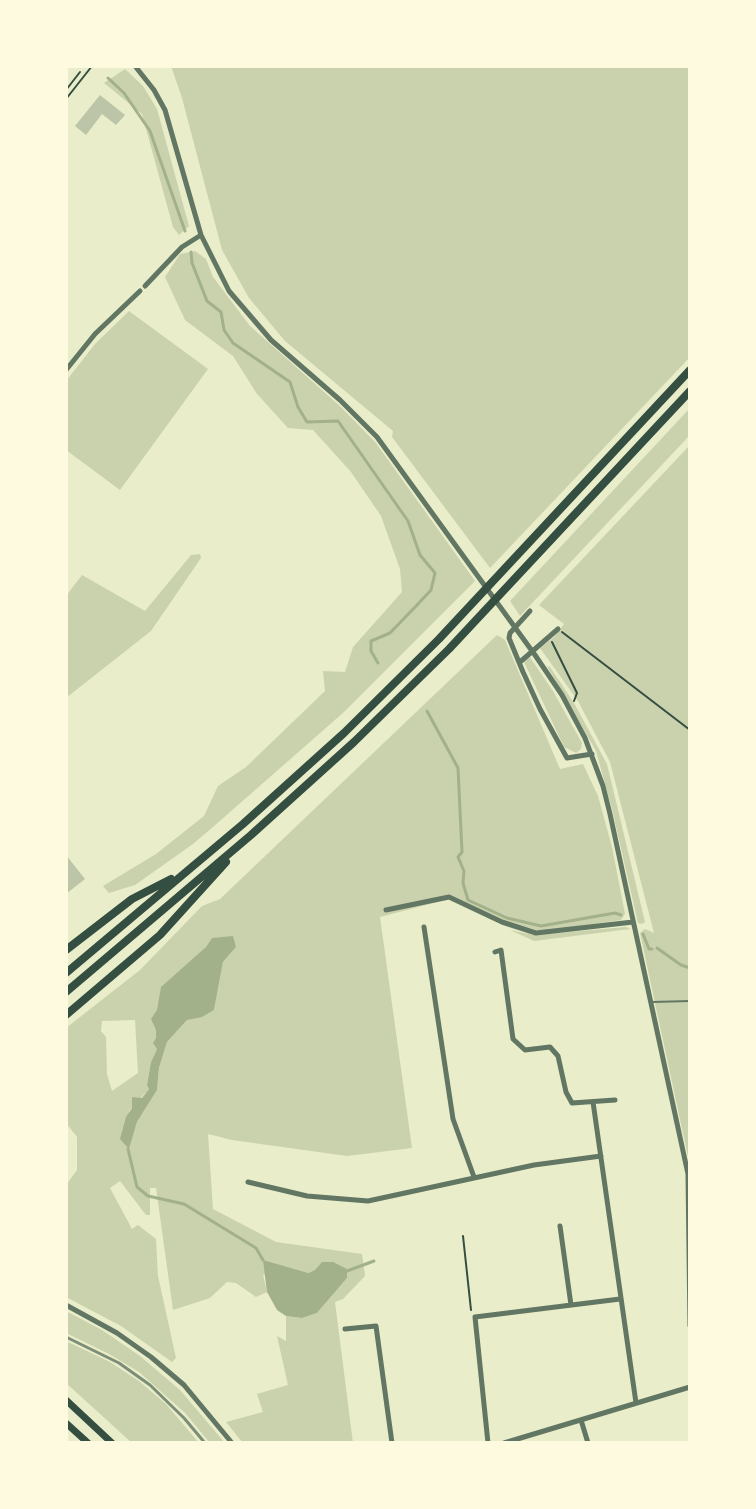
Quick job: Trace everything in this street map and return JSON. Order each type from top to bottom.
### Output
[{"type":"highway","points":[[66,973],[243,824],[344,733],[439,639],[690,370]]},
{"type":"highway","points":[[66,992],[251,835],[354,742],[449,649],[690,391]]},
{"type":"highway","points":[[66,1015],[160,935],[251,835]]},
{"type":"highway","points":[[66,950],[132,899],[186,871]]},
{"type":"main road","points":[[66,1400],[112,1443]]},
{"type":"main road","points":[[66,1423],[88,1443]]},
{"type":"street","points":[[135,66],[165,110],[201,235],[215,266],[241,307],[271,340],[377,437],[535,655],[562,695],[592,754],[610,814],[688,1174],[690,1326]]},
{"type":"street","points":[[66,370],[95,334],[182,247],[201,235]]},
{"type":"street","points":[[530,611],[509,638],[540,709],[567,758],[592,754]]},
{"type":"street","points":[[520,662],[558,629]]},
{"type":"street","points":[[386,910],[449,897],[502,922],[536,933],[633,922]]},
{"type":"street","points":[[424,927],[453,1119],[474,1177]]},
{"type":"street","points":[[495,952],[501,950],[513,1039],[525,1050],[550,1047],[558,1056],[569,1100],[577,1104],[615,1100]]},
{"type":"street","points":[[593,1102],[636,1403]]},
{"type":"street","points":[[248,1182],[307,1196],[368,1201],[419,1192],[474,1177],[601,1156]]},
{"type":"street","points":[[560,1226],[571,1305]]},
{"type":"street","points":[[488,1443],[475,1317],[620,1299]]},
{"type":"street","points":[[66,1305],[117,1333],[151,1357],[184,1385],[232,1443]]},
{"type":"street","points":[[345,1329],[376,1326],[392,1443]]},
{"type":"street","points":[[504,1443],[690,1387]]},
{"type":"street","points":[[581,1420],[588,1443]]},
{"type":"lane","points":[[651,1002],[690,1001]]},
{"type":"path","points":[[66,99],[92,66]]},
{"type":"path","points":[[66,90],[80,72]]},
{"type":"path","points":[[558,629],[690,730]]},
{"type":"path","points":[[549,638],[577,693],[574,701]]},
{"type":"path","points":[[463,1236],[470,1308],[475,1317]]},
{"type":"shaded area","points":[[171,66],[690,66],[690,357],[490,568],[392,437],[393,431],[285,341],[249,298],[222,250]]},
{"type":"shaded area","points":[[125,69],[143,86],[157,109],[189,226],[179,235],[173,227],[142,114],[104,83]]},
{"type":"shaded area","points":[[195,251],[206,259],[213,277],[250,326],[341,407],[376,443],[475,581],[344,712],[193,844],[135,885],[109,893],[103,886],[156,854],[204,816],[218,786],[246,767],[325,691],[323,671],[345,672],[353,647],[402,592],[400,569],[381,516],[351,472],[313,430],[288,428],[257,394],[233,356],[185,320],[165,277],[180,254]]},
{"type":"shaded area","points":[[129,311],[208,369],[120,490],[66,450],[66,381],[95,344]]},
{"type":"shaded area","points":[[690,408],[690,435],[520,616],[510,601]]},
{"type":"shaded area","points":[[690,445],[690,1166],[640,933],[645,929],[654,933],[610,762],[578,701],[540,648],[564,624],[539,605]]},
{"type":"shaded area","points":[[200,554],[201,558],[151,631],[66,698],[66,596],[82,575],[145,611],[191,555]]},
{"type":"shaded area","points":[[497,635],[505,640],[560,769],[583,764],[598,796],[612,847],[625,914],[621,920],[536,930],[498,918],[453,898],[380,917],[412,1148],[347,1156],[208,1134],[213,1209],[276,1242],[362,1254],[365,1276],[343,1299],[335,1302],[353,1443],[243,1443],[226,1422],[263,1412],[257,1394],[288,1385],[277,1336],[286,1341],[286,1316],[302,1318],[317,1313],[347,1278],[315,1270],[263,1275],[267,1292],[256,1297],[236,1283],[227,1282],[210,1298],[173,1310],[156,1188],[150,1188],[150,1215],[146,1215],[120,1181],[110,1188],[132,1229],[138,1225],[156,1239],[158,1276],[176,1358],[172,1362],[121,1326],[66,1297],[66,1185],[77,1170],[77,1137],[66,1123],[66,1028],[140,970],[202,906],[220,899]],"holes":[[[212,938],[236,947],[223,962],[214,1010],[187,1020],[167,1042],[159,1068],[157,1090],[137,1122],[129,1148],[129,1111],[149,1089],[151,1062],[157,1049],[156,1030]],[[135,1020],[138,1073],[112,1091],[107,1074],[106,1037],[101,1031],[102,1021]]]},
{"type":"shaded area","points":[[529,656],[582,743],[576,753],[564,747],[524,662]]},
{"type":"shaded area","points":[[547,666],[574,703],[607,764],[645,922],[642,924],[638,923],[596,751]]},
{"type":"shaded area","points":[[630,929],[534,941],[510,930],[534,935]]},
{"type":"shaded area","points":[[233,936],[236,947],[223,962],[214,1010],[187,1020],[167,1042],[159,1068],[157,1090],[137,1122],[129,1149],[120,1139],[132,1108],[132,1097],[142,1098],[149,1089],[151,1062],[157,1049],[153,1043],[156,1030],[151,1019],[157,1010],[161,987],[212,938]]},
{"type":"shaded area","points":[[263,1260],[308,1273],[322,1262],[333,1262],[347,1269],[347,1278],[317,1313],[302,1318],[286,1316],[277,1310],[267,1292]]},
{"type":"shaded area","points":[[66,1311],[102,1330],[140,1356],[180,1390],[225,1443],[210,1443],[185,1413],[139,1372],[66,1333]]},
{"type":"shaded area","points":[[66,1341],[110,1362],[139,1381],[166,1404],[199,1443],[132,1443],[66,1383]]},
{"type":"building","points":[[100,95],[125,115],[116,125],[102,114],[86,135],[75,126]]},
{"type":"building","points":[[66,855],[85,879],[66,894]]},
{"type":"waterway","points":[[108,78],[124,93],[150,131],[185,231]]},
{"type":"waterway","points":[[191,252],[192,263],[207,301],[221,312],[224,330],[233,343],[290,382],[298,407],[307,422],[338,421],[408,521],[420,555],[435,573],[431,590],[417,605],[390,633],[371,641],[371,651],[378,663]]},
{"type":"waterway","points":[[427,711],[458,768],[462,852],[458,857],[464,871],[463,883],[468,900],[507,918],[541,926],[615,913],[621,915]]},
{"type":"waterway","points":[[643,934],[649,949],[652,949]]},
{"type":"waterway","points":[[657,948],[690,968]]},
{"type":"waterway","points":[[128,1149],[137,1187],[148,1196],[184,1204],[256,1248],[263,1260]]},
{"type":"waterway","points":[[347,1271],[374,1261]]},
{"type":"railway","points":[[66,1337],[119,1363],[150,1385],[205,1443]]}]
